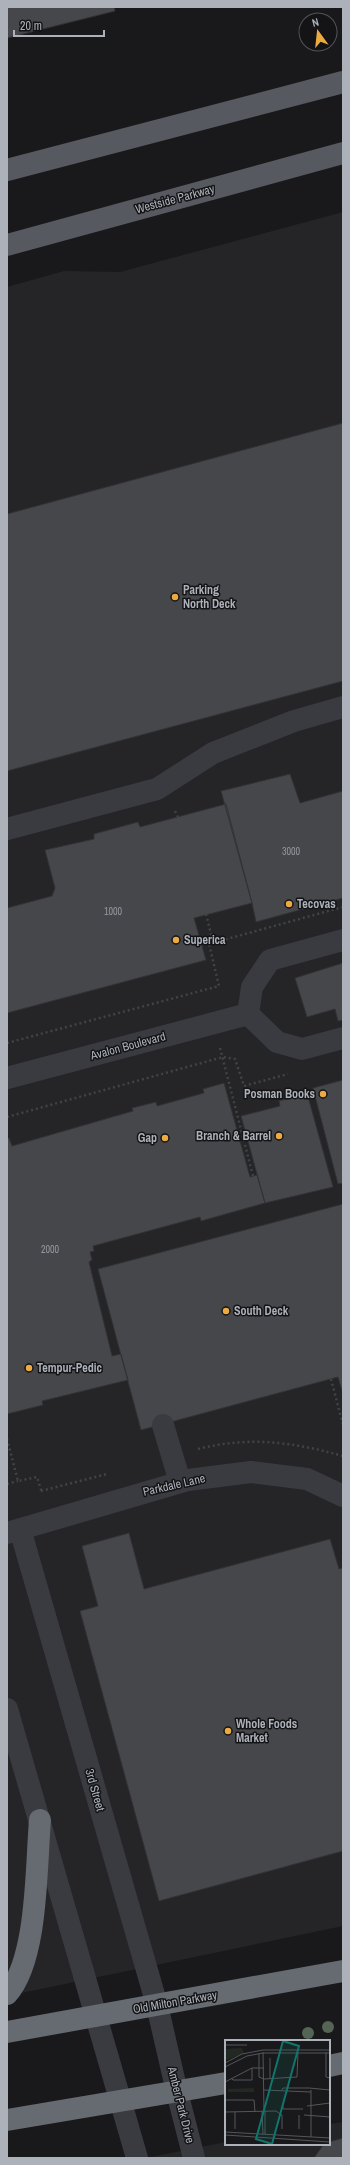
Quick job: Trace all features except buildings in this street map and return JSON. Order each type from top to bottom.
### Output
[{"type":"highway","points":[[7,1994],[20,1976],[32,1923],[40,1820]]},
{"type":"highway","name":"Old Milton Parkway","points":[[7,2032],[343,1971]]},
{"type":"highway","points":[[330,2066],[343,2064]]},
{"type":"highway","points":[[7,2120],[225,2083]]},
{"type":"main road","points":[[7,170],[343,82]]},
{"type":"main road","name":"Westside Parkway","points":[[7,245],[343,153]]},
{"type":"street","points":[[7,829],[157,789],[213,753],[294,721],[343,707]]},
{"type":"street","points":[[343,940],[270,960],[252,987],[248,1014],[277,1042],[302,1049],[343,1038]]},
{"type":"street","name":"Avalon Boulevard","points":[[7,1078],[248,1014]]},
{"type":"street","points":[[163,1424],[180,1482]]},
{"type":"street","name":"Parkdale Lane","points":[[14,1531],[180,1482],[251,1472],[307,1480],[343,1496]]},
{"type":"street","name":"3rd Street","points":[[14,1531],[157,2005],[168,2051]]},
{"type":"street","points":[[7,1709],[137,2158]]},
{"type":"street","name":"Amber Park Drive","points":[[168,2051],[176,2092],[194,2158]]},
{"type":"path","points":[[175,810],[178,817]]},
{"type":"path","points":[[7,1042],[219,986],[208,944],[343,907]]},
{"type":"path","points":[[206,914],[213,942]]},
{"type":"path","points":[[214,1023],[253,1176]]},
{"type":"path","points":[[7,1117],[223,1057],[235,1059],[244,1086],[290,1073]]},
{"type":"path","points":[[331,1379],[343,1425]]},
{"type":"path","points":[[7,1439],[18,1481]]},
{"type":"path","points":[[7,1484],[37,1477],[50,1520]]},
{"type":"shaded area","points":[[343,212],[343,1926],[7,1996],[7,287],[64,271],[120,272]]},
{"type":"shaded area","points":[[343,2122],[343,2158],[146,2158],[225,2142],[225,2145],[330,2145],[330,2124]]},
{"type":"place","name":"Parking North Deck","points":[[175,597]]},
{"type":"place","name":"Tecovas","points":[[289,904]]},
{"type":"place","name":"Superica","points":[[176,940]]},
{"type":"place","name":"Posman Books","points":[[323,1094]]},
{"type":"place","name":"Branch & Barrel","points":[[279,1136]]},
{"type":"place","name":"Gap","points":[[165,1138]]},
{"type":"place","name":"South Deck","points":[[226,1311]]},
{"type":"place","name":"Tempur-Pedic","points":[[29,1368]]},
{"type":"place","name":"Whole Foods Market","points":[[228,1731]]}]
